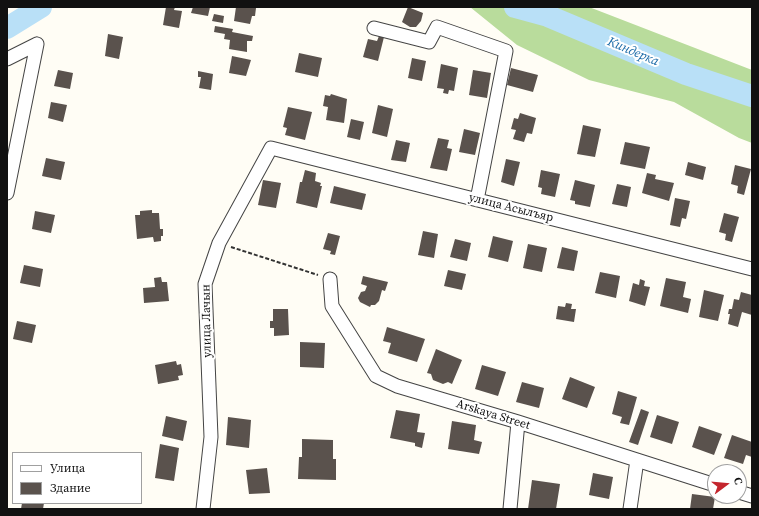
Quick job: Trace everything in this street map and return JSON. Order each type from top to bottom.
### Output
[{"type":"street","points":[[374,28],[430,42],[437,27],[506,51],[477,200]]},
{"type":"street","points":[[7,59],[37,44],[7,193]]},
{"type":"street","name":"улица Асылъяр","points":[[270,148],[752,268]]},
{"type":"street","name":"улица Лачын","points":[[203,509],[211,437],[205,284],[219,243],[270,148]]},
{"type":"street","name":"Arskaya Street","points":[[330,279],[332,306],[376,376],[397,386],[518,422],[707,482]]},
{"type":"street","points":[[510,509],[518,422]]},
{"type":"street","points":[[630,509],[637,460]]},
{"type":"path","points":[[219,243],[330,279]]},
{"type":"green space","points":[[470,7],[589,7],[752,70],[752,143],[739,138],[674,102],[589,80],[517,45]]},
{"type":"building","points":[[166,7],[175,7],[174,10],[182,11],[179,28],[163,25]]},
{"type":"building","points":[[193,7],[210,7],[208,16],[191,13]]},
{"type":"building","points":[[236,7],[256,8],[255,16],[252,16],[250,24],[234,21]]},
{"type":"building","points":[[408,7],[423,13],[421,21],[416,27],[410,27],[402,22]]},
{"type":"building","points":[[214,14],[224,16],[223,23],[212,21]]},
{"type":"building","points":[[215,26],[233,29],[232,32],[253,36],[252,41],[247,41],[247,52],[229,49],[230,40],[224,39],[225,34],[214,32]]},
{"type":"building","points":[[108,34],[123,37],[119,59],[105,56]]},
{"type":"building","points":[[379,36],[384,37],[378,61],[363,57],[368,39],[377,41]]},
{"type":"building","points":[[299,53],[322,58],[318,77],[295,72]]},
{"type":"building","points":[[232,56],[251,60],[246,76],[229,73]]},
{"type":"building","points":[[412,58],[426,61],[422,81],[408,78]]},
{"type":"building","points":[[441,64],[458,68],[454,91],[449,90],[448,94],[443,93],[444,89],[437,88]]},
{"type":"building","points":[[511,68],[538,75],[533,92],[507,85]]},
{"type":"building","points":[[58,70],[73,73],[70,89],[54,86]]},
{"type":"building","points":[[473,70],[491,73],[487,98],[469,95]]},
{"type":"building","points":[[198,71],[213,74],[211,90],[199,88],[201,77],[198,77]]},
{"type":"building","points":[[331,94],[347,99],[344,123],[326,120],[328,107],[323,106],[325,95],[330,96]]},
{"type":"building","points":[[51,102],[67,105],[63,122],[48,118]]},
{"type":"building","points":[[378,105],[393,109],[387,137],[372,133]]},
{"type":"building","points":[[288,107],[312,112],[305,140],[285,135],[287,128],[283,127]]},
{"type":"building","points":[[520,113],[536,118],[532,134],[527,133],[524,142],[513,139],[516,130],[511,129],[514,118],[518,119]]},
{"type":"building","points":[[351,119],[364,122],[360,140],[347,137]]},
{"type":"building","points":[[583,125],[601,129],[595,157],[577,154]]},
{"type":"building","points":[[464,129],[480,133],[475,155],[459,152]]},
{"type":"building","points":[[438,138],[449,140],[447,148],[452,149],[447,171],[430,168]]},
{"type":"building","points":[[396,140],[410,143],[406,162],[391,160]]},
{"type":"building","points":[[625,142],[650,147],[645,169],[620,164]]},
{"type":"building","points":[[46,158],[65,162],[61,180],[42,176]]},
{"type":"building","points":[[506,159],[520,162],[514,186],[501,182]]},
{"type":"building","points":[[688,162],[706,167],[703,180],[685,175]]},
{"type":"building","points":[[735,165],[751,169],[744,195],[737,193],[738,186],[731,184]]},
{"type":"building","points":[[305,170],[316,173],[315,181],[321,183],[320,186],[322,186],[317,208],[296,203],[300,182],[302,182]]},
{"type":"building","points":[[541,170],[560,174],[555,197],[541,194],[542,188],[538,187]]},
{"type":"building","points":[[647,173],[656,175],[655,179],[674,183],[669,201],[642,193]]},
{"type":"building","points":[[263,180],[281,183],[276,208],[258,205]]},
{"type":"building","points":[[575,180],[595,185],[590,207],[575,204],[575,201],[570,200]]},
{"type":"building","points":[[617,184],[631,187],[627,207],[612,204]]},
{"type":"building","points":[[334,186],[366,194],[362,210],[330,203]]},
{"type":"building","points":[[675,198],[690,201],[686,219],[682,218],[680,227],[670,225]]},
{"type":"building","points":[[152,210],[152,213],[159,213],[160,229],[163,229],[161,241],[154,242],[153,237],[137,239],[135,215],[140,215],[140,211]]},
{"type":"building","points":[[35,211],[55,215],[51,233],[32,229]]},
{"type":"building","points":[[724,213],[739,217],[732,242],[725,240],[726,234],[719,232]]},
{"type":"building","points":[[423,231],[438,234],[434,258],[418,255]]},
{"type":"building","points":[[328,233],[340,236],[335,255],[330,254],[331,251],[323,249]]},
{"type":"building","points":[[493,236],[513,241],[508,262],[488,257]]},
{"type":"building","points":[[455,239],[471,243],[467,261],[450,257]]},
{"type":"building","points":[[528,244],[547,248],[542,272],[523,268]]},
{"type":"building","points":[[562,247],[578,251],[574,271],[557,268]]},
{"type":"building","points":[[24,265],[43,269],[40,287],[20,283]]},
{"type":"building","points":[[448,270],[466,274],[462,290],[444,286]]},
{"type":"building","points":[[600,272],[620,276],[616,298],[595,293]]},
{"type":"building","points":[[363,276],[388,282],[385,291],[382,290],[379,301],[370,307],[360,302],[358,298],[361,292],[365,291],[367,286],[361,284]]},
{"type":"building","points":[[161,277],[162,282],[167,282],[169,301],[144,303],[143,288],[155,287],[154,278]]},
{"type":"building","points":[[666,278],[686,282],[683,297],[691,299],[688,313],[660,306]]},
{"type":"building","points":[[640,279],[645,281],[644,286],[650,287],[645,306],[629,301],[633,283],[639,285]]},
{"type":"building","points":[[704,290],[724,295],[718,321],[699,317]]},
{"type":"building","points":[[741,292],[752,295],[752,315],[742,312],[738,327],[728,324],[730,314],[728,314],[729,309],[732,309],[734,299],[739,300]]},
{"type":"building","points":[[566,303],[572,304],[571,309],[576,309],[574,322],[556,319],[558,306],[565,307]]},
{"type":"building","points":[[273,309],[288,309],[289,335],[274,336],[274,328],[270,328],[270,321],[273,321]]},
{"type":"building","points":[[17,321],[36,325],[32,343],[13,339]]},
{"type":"building","points":[[387,327],[425,339],[417,362],[388,353],[391,343],[383,341]]},
{"type":"building","points":[[300,342],[325,343],[324,368],[300,367]]},
{"type":"building","points":[[436,349],[462,360],[452,384],[448,382],[443,384],[433,380],[431,374],[427,373]]},
{"type":"building","points":[[176,361],[177,365],[181,364],[183,375],[178,376],[179,380],[158,384],[155,365]]},
{"type":"building","points":[[482,365],[506,372],[498,396],[475,389]]},
{"type":"building","points":[[570,377],[595,387],[587,408],[562,399]]},
{"type":"building","points":[[522,382],[544,388],[539,408],[516,402]]},
{"type":"building","points":[[618,391],[637,397],[629,425],[620,423],[622,417],[612,414]]},
{"type":"building","points":[[641,409],[649,412],[638,445],[629,442]]},
{"type":"building","points":[[396,410],[420,414],[417,432],[425,433],[422,448],[415,446],[415,443],[390,438]]},
{"type":"building","points":[[657,415],[679,422],[672,444],[650,437]]},
{"type":"building","points":[[166,416],[187,421],[183,441],[162,436]]},
{"type":"building","points":[[228,417],[251,420],[249,448],[226,445]]},
{"type":"building","points":[[452,421],[476,425],[474,440],[482,442],[479,454],[448,449]]},
{"type":"building","points":[[699,426],[722,434],[714,455],[692,447]]},
{"type":"building","points":[[732,435],[752,442],[752,457],[746,455],[743,464],[724,458]]},
{"type":"building","points":[[302,439],[333,440],[333,459],[336,459],[336,480],[298,479],[299,457],[302,457]]},
{"type":"building","points":[[160,444],[179,448],[174,481],[155,478]]},
{"type":"building","points":[[267,468],[270,493],[249,494],[246,470]]},
{"type":"building","points":[[593,473],[613,477],[609,499],[589,495]]},
{"type":"building","points":[[532,480],[560,484],[556,509],[528,509]]},
{"type":"building","points":[[692,494],[707,496],[707,504],[714,504],[713,509],[690,509]]},
{"type":"building","points":[[22,504],[44,504],[43,509],[21,509]]},
{"type":"waterway","name":"Киндерка","points":[[7,28],[41,7]]},
{"type":"waterway","name":"Киндерка","points":[[515,7],[548,16],[686,74],[752,96]]}]
